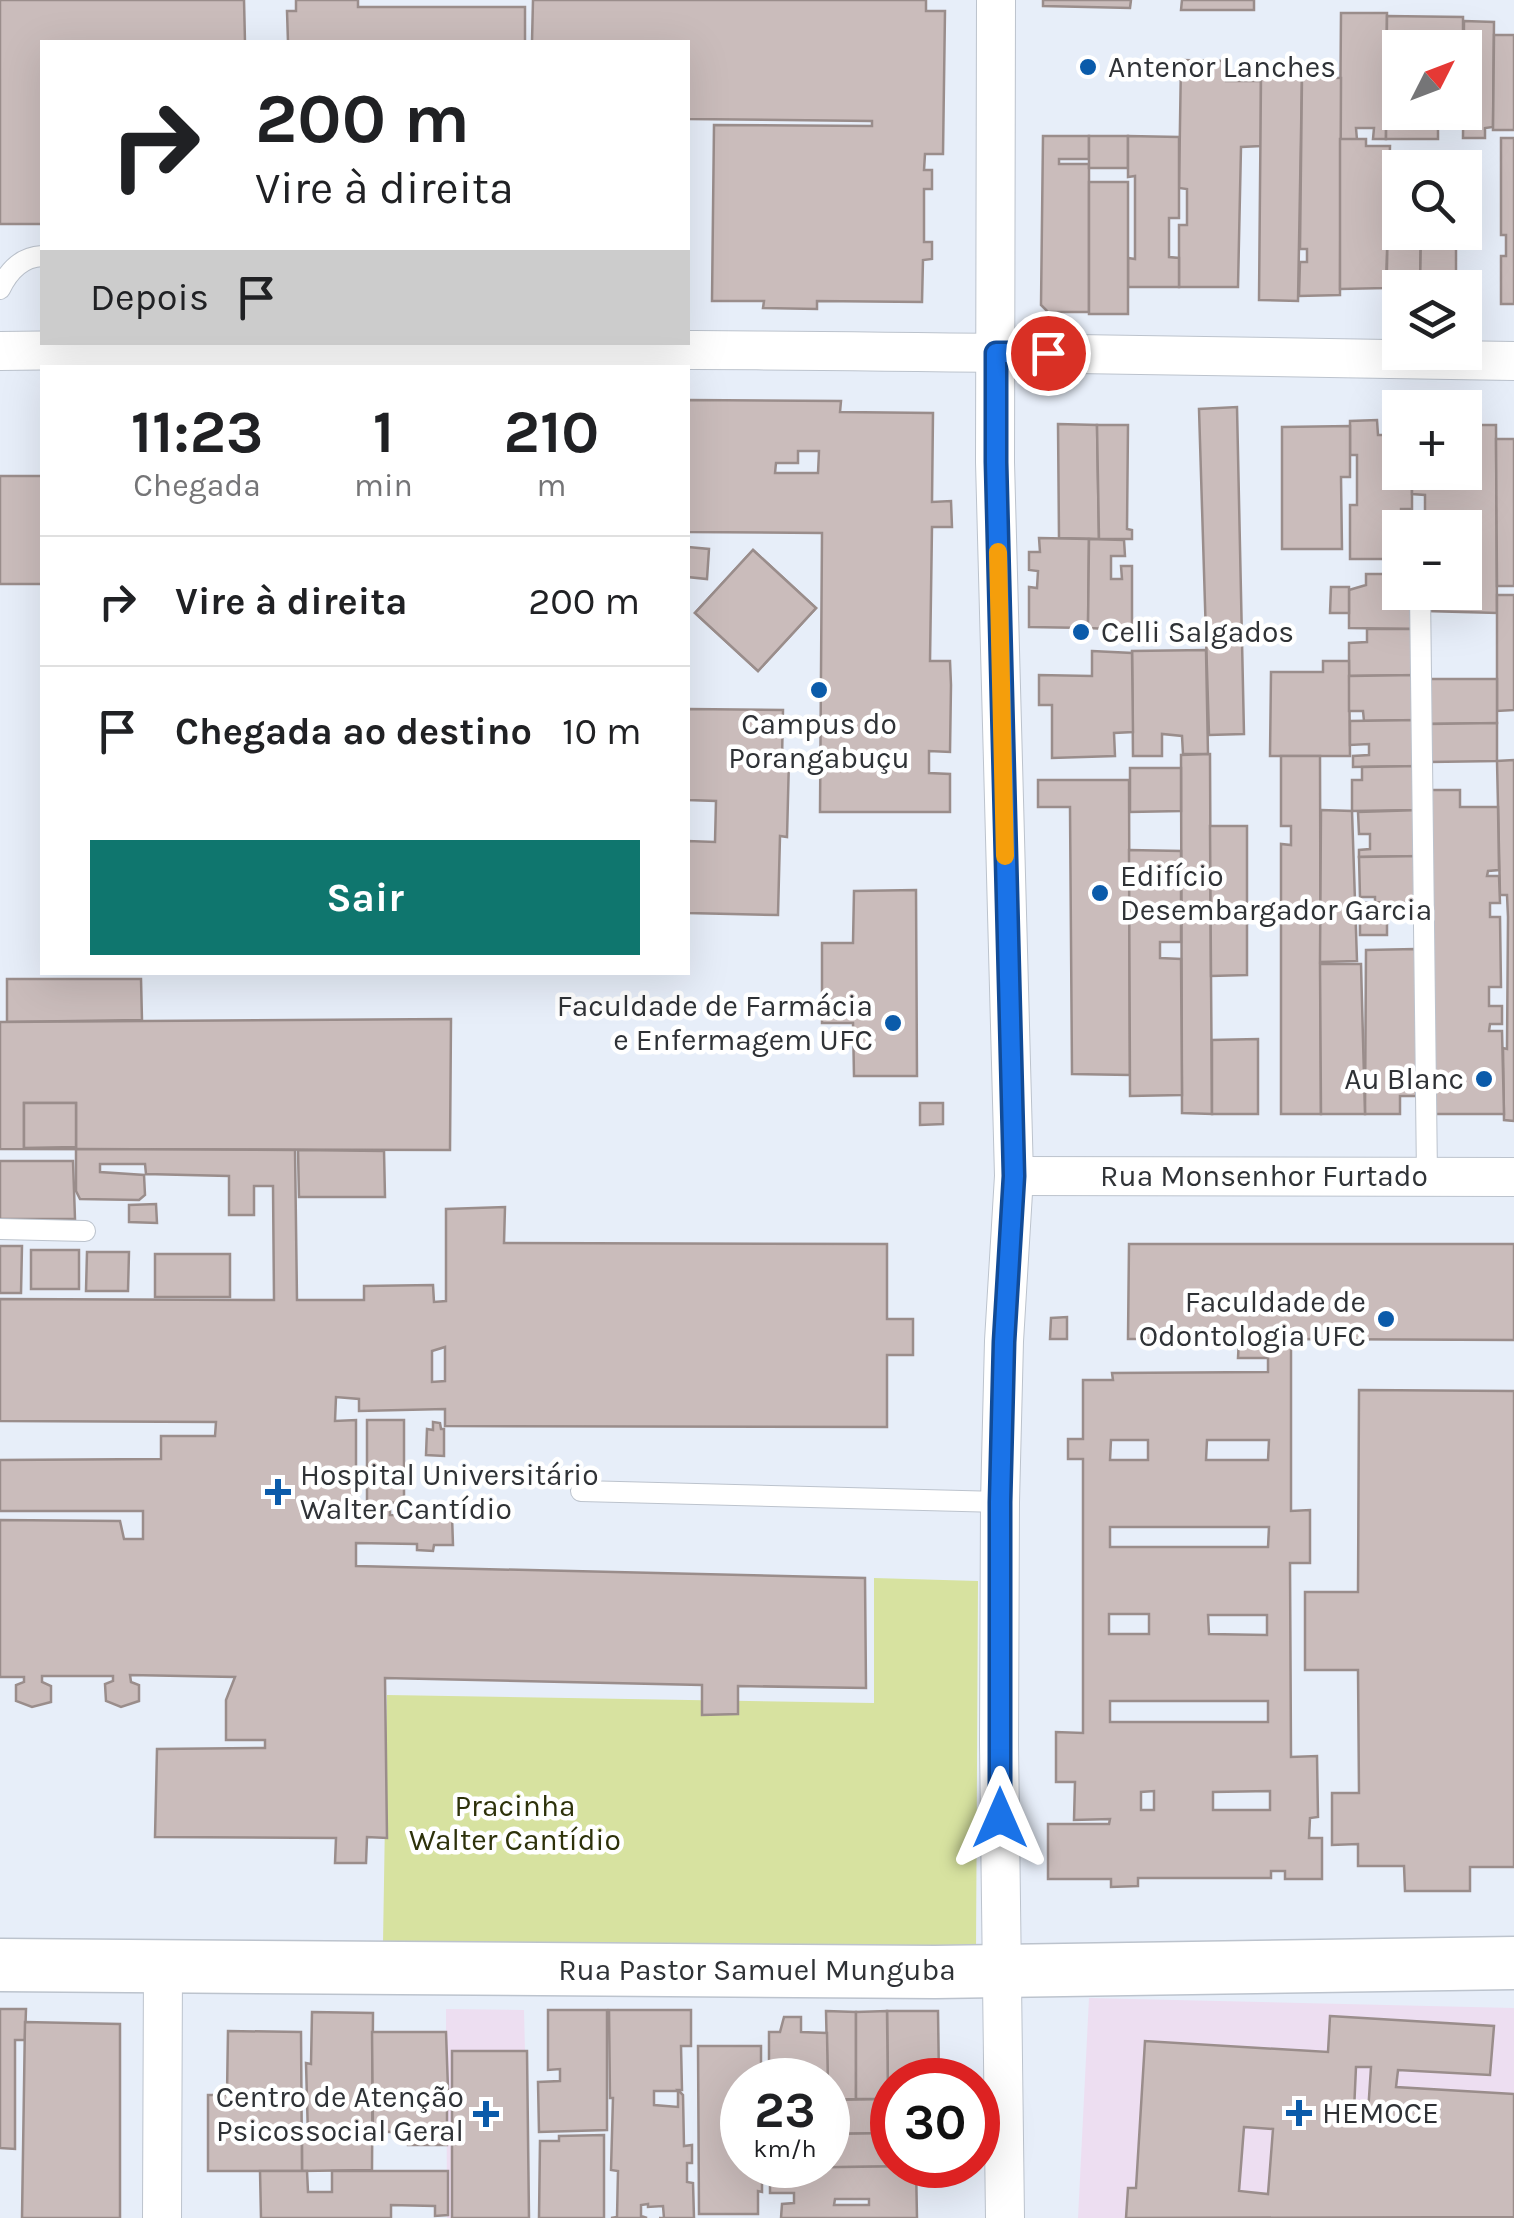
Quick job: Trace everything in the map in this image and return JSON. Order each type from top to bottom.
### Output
[{"type":"street","points":[[996,0],[996,462],[1014,1176],[1000,1502],[1005,2218]]},
{"type":"street","points":[[0,351],[160,358],[287,345],[668,347],[1514,361]]},
{"type":"street","name":"Rua Monsenhor Furtado","points":[[1014,1176],[1514,1177]]},
{"type":"street","name":"Rua Pastor Samuel Munguba","points":[[0,1965],[935,1972],[1514,1964]]},
{"type":"street","points":[[162,2218],[163,1966]]},
{"type":"lane","points":[[0,289],[6,277],[26,259],[40,256]]},
{"type":"lane","points":[[1420,610],[1428,1176]]},
{"type":"lane","points":[[0,1229],[85,1231]]},
{"type":"lane","points":[[580,1491],[1000,1502]]},
{"type":"shaded area","name":"HEMOCE","points":[[1089,1998],[1514,2008],[1514,2218],[1078,2218]]},
{"type":"shaded area","name":"Centro de Atenção Psicossocial Geral","points":[[446,2009],[524,2010],[529,2218],[447,2218]]},
{"type":"green space","name":"Pracinha Walter Cantídio","points":[[874,1578],[978,1581],[976,1953],[383,1944],[387,1695],[874,1703]]},
{"type":"building","points":[[0,0],[244,0],[245,40],[40,40],[40,224],[0,224]]},
{"type":"building","points":[[296,0],[358,0],[358,7],[525,7],[525,40],[288,40],[287,11],[296,11]]},
{"type":"building","points":[[533,0],[926,0],[926,11],[945,11],[943,154],[925,154],[924,170],[932,170],[932,189],[924,189],[924,242],[932,242],[932,259],[923,260],[922,302],[817,301],[817,309],[763,308],[764,301],[712,301],[714,125],[872,126],[872,121],[690,119],[690,40],[532,40]]},
{"type":"building","points":[[1043,0],[1131,0],[1130,8],[1043,6]]},
{"type":"building","points":[[1182,0],[1254,0],[1254,10],[1181,10]]},
{"type":"building","points":[[1341,13],[1387,13],[1387,30],[1382,30],[1382,130],[1386,130],[1386,139],[1373,139],[1374,128],[1356,128],[1357,140],[1340,139]]},
{"type":"building","points":[[1387,16],[1463,17],[1463,30],[1387,30]]},
{"type":"building","points":[[1464,21],[1494,22],[1493,127],[1485,128],[1485,138],[1463,138],[1463,130],[1482,130],[1482,30],[1464,30]]},
{"type":"building","points":[[1494,35],[1514,35],[1514,130],[1493,130]]},
{"type":"building","points":[[1181,60],[1226,61],[1226,81],[1261,81],[1261,146],[1241,147],[1238,287],[1179,287],[1179,225],[1187,225],[1187,189],[1179,188]]},
{"type":"building","points":[[1261,77],[1302,77],[1298,301],[1259,300]]},
{"type":"building","points":[[1302,77],[1341,78],[1340,295],[1299,296],[1300,262],[1307,262],[1307,249],[1300,249]]},
{"type":"building","points":[[1386,130],[1438,130],[1438,139],[1386,139]]},
{"type":"building","points":[[1043,136],[1089,136],[1089,159],[1059,159],[1059,164],[1089,164],[1089,312],[1048,312],[1041,305]]},
{"type":"building","points":[[1089,136],[1128,136],[1128,168],[1089,168]]},
{"type":"building","points":[[1128,136],[1179,137],[1179,218],[1169,218],[1169,257],[1179,258],[1179,287],[1128,287],[1128,258],[1135,259],[1135,176],[1128,177]]},
{"type":"building","points":[[1501,138],[1514,138],[1514,304],[1501,304],[1501,256],[1506,256],[1506,235],[1501,235]]},
{"type":"building","points":[[1340,139],[1366,139],[1366,146],[1390,146],[1390,150],[1382,150],[1382,250],[1387,250],[1387,270],[1382,270],[1382,288],[1340,289]]},
{"type":"building","points":[[1089,182],[1128,182],[1128,314],[1089,314]]},
{"type":"building","points":[[1387,250],[1421,250],[1420,270],[1387,270]]},
{"type":"building","points":[[1421,250],[1456,250],[1456,270],[1420,270]]},
{"type":"building","points":[[690,400],[841,401],[840,412],[933,413],[932,502],[951,501],[952,527],[932,527],[930,661],[950,661],[951,685],[950,752],[929,751],[929,773],[950,774],[950,812],[820,812],[822,533],[690,532]],"holes":[[[798,451],[819,451],[818,473],[775,473],[776,463],[798,463]]]},
{"type":"building","points":[[1237,407],[1244,734],[1209,735],[1199,409]]},
{"type":"building","points":[[1377,420],[1378,435],[1382,435],[1382,490],[1412,490],[1412,509],[1382,510],[1382,559],[1350,559],[1350,505],[1357,505],[1357,455],[1350,455],[1350,421]]},
{"type":"building","points":[[1058,424],[1097,425],[1099,539],[1059,538]]},
{"type":"building","points":[[1097,425],[1128,425],[1127,529],[1132,530],[1132,539],[1099,539]]},
{"type":"building","points":[[1482,425],[1496,425],[1497,613],[1426,611],[1482,610],[1482,510],[1425,510],[1425,495],[1412,494],[1412,490],[1482,490]]},
{"type":"building","points":[[1350,426],[1350,477],[1341,477],[1342,549],[1282,549],[1282,427]]},
{"type":"building","points":[[1496,439],[1514,439],[1514,586],[1497,586]]},
{"type":"building","points":[[0,476],[40,476],[40,584],[0,584]]},
{"type":"building","points":[[1039,538],[1089,539],[1088,628],[1029,627],[1029,587],[1037,588],[1038,571],[1029,570],[1029,552],[1040,552]]},
{"type":"building","points":[[1089,539],[1124,540],[1125,556],[1111,556],[1111,579],[1122,579],[1121,566],[1132,566],[1132,630],[1088,628]]},
{"type":"building","points":[[690,547],[709,549],[707,579],[690,577]]},
{"type":"building","points":[[753,550],[816,608],[758,671],[695,613]],"holes":[[[755,597],[768,609],[756,623],[743,610]]]},
{"type":"building","points":[[753,550],[816,608],[758,671],[695,613]]},
{"type":"building","points":[[1366,574],[1382,574],[1382,610],[1415,610],[1416,629],[1349,628],[1349,590],[1366,585]]},
{"type":"building","points":[[1331,587],[1349,587],[1349,613],[1330,613]]},
{"type":"building","points":[[1497,595],[1514,595],[1514,710],[1497,711]]},
{"type":"building","points":[[1367,629],[1416,629],[1417,675],[1349,676],[1349,643],[1367,642]]},
{"type":"building","points":[[1206,650],[1208,754],[1183,754],[1182,736],[1162,734],[1162,756],[1133,756],[1132,651]]},
{"type":"building","points":[[1092,651],[1132,653],[1133,732],[1114,733],[1115,756],[1052,758],[1052,705],[1039,705],[1039,675],[1092,676]]},
{"type":"building","points":[[1323,661],[1349,661],[1350,756],[1270,756],[1271,672],[1323,672]]},
{"type":"building","points":[[1417,675],[1418,720],[1364,721],[1363,711],[1349,711],[1349,676]]},
{"type":"building","points":[[1428,679],[1497,679],[1497,723],[1428,724]]},
{"type":"building","points":[[690,709],[783,710],[782,759],[789,759],[787,837],[780,836],[778,915],[690,913],[690,841],[715,842],[716,801],[690,800]]},
{"type":"building","points":[[1418,720],[1419,766],[1353,767],[1353,756],[1369,755],[1369,744],[1350,745],[1350,721]]},
{"type":"building","points":[[1497,723],[1497,761],[1430,762],[1428,724]]},
{"type":"building","points":[[1210,754],[1212,1114],[1182,1113],[1181,755]]},
{"type":"building","points":[[1281,756],[1320,756],[1321,1114],[1281,1114],[1281,844],[1291,845],[1291,826],[1281,826]]},
{"type":"building","points":[[1514,760],[1514,1121],[1504,1120],[1508,917],[1507,895],[1500,895],[1497,761]]},
{"type":"building","points":[[1419,766],[1420,810],[1352,811],[1352,780],[1362,780],[1362,767]]},
{"type":"building","points":[[1130,768],[1181,768],[1181,811],[1130,812]]},
{"type":"building","name":"Edifício Desembargador Garcia","points":[[1038,780],[1129,780],[1130,1075],[1072,1074],[1070,807],[1038,807]]},
{"type":"building","points":[[1431,790],[1460,790],[1460,807],[1498,807],[1499,870],[1488,871],[1487,876],[1499,876],[1500,903],[1490,903],[1490,917],[1500,917],[1501,987],[1489,987],[1489,1006],[1502,1006],[1502,1024],[1490,1024],[1489,1031],[1502,1031],[1504,1114],[1431,1114]]},
{"type":"building","points":[[1321,810],[1352,811],[1357,961],[1320,962]]},
{"type":"building","points":[[1420,810],[1421,856],[1359,857],[1359,850],[1370,849],[1370,834],[1359,834],[1358,812]]},
{"type":"building","points":[[1210,826],[1247,826],[1247,975],[1211,976]]},
{"type":"building","points":[[1129,850],[1181,851],[1181,942],[1160,942],[1160,958],[1181,959],[1182,1095],[1130,1096]]},
{"type":"building","points":[[1421,856],[1422,903],[1375,903],[1375,897],[1360,897],[1359,857]]},
{"type":"building","points":[[916,890],[917,1076],[854,1076],[853,1023],[822,1023],[822,943],[853,943],[854,891]]},
{"type":"building","points":[[1387,902],[1387,935],[1360,935],[1360,903]]},
{"type":"building","points":[[1415,949],[1421,1096],[1400,1096],[1400,1114],[1365,1114],[1366,950]]},
{"type":"building","points":[[1320,964],[1361,964],[1365,1114],[1321,1114]]},
{"type":"building","points":[[7,979],[141,979],[142,1020],[7,1022]]},
{"type":"building","points":[[451,1019],[450,1150],[0,1149],[0,1022]],"holes":[[[24,1103],[76,1103],[76,1147],[24,1148]]]},
{"type":"building","points":[[1258,1039],[1258,1114],[1212,1114],[1212,1040]]},
{"type":"building","points":[[24,1103],[76,1103],[76,1147],[24,1148]]},
{"type":"building","points":[[920,1103],[943,1103],[943,1124],[920,1125]]},
{"type":"building","points":[[76,1149],[295,1150],[297,1300],[364,1300],[364,1286],[433,1285],[434,1302],[446,1301],[446,1209],[505,1207],[504,1243],[887,1244],[887,1319],[913,1319],[913,1355],[887,1355],[887,1427],[445,1426],[445,1409],[359,1411],[359,1399],[336,1397],[335,1421],[356,1420],[356,1514],[367,1515],[367,1420],[404,1420],[404,1502],[390,1503],[390,1515],[452,1516],[453,1545],[434,1545],[433,1551],[417,1550],[417,1544],[356,1543],[356,1566],[865,1578],[866,1688],[738,1686],[738,1714],[702,1715],[702,1685],[385,1678],[387,1838],[367,1837],[366,1863],[335,1863],[336,1838],[155,1837],[157,1749],[265,1748],[265,1740],[226,1740],[226,1700],[235,1677],[130,1675],[131,1682],[139,1685],[139,1701],[121,1707],[106,1701],[105,1684],[113,1681],[113,1676],[42,1676],[42,1682],[51,1686],[51,1702],[32,1707],[16,1701],[16,1685],[24,1682],[24,1677],[0,1677],[0,1520],[120,1521],[124,1539],[143,1539],[143,1511],[0,1511],[0,1460],[161,1459],[161,1436],[215,1436],[216,1422],[0,1421],[0,1299],[274,1300],[273,1186],[254,1186],[254,1215],[229,1215],[229,1176],[146,1174],[145,1164],[100,1164],[100,1172],[144,1175],[145,1195],[139,1200],[80,1199],[76,1191]],"holes":[[[445,1347],[445,1381],[432,1382],[432,1351]]]},
{"type":"building","points":[[298,1150],[384,1151],[385,1197],[299,1197]]},
{"type":"building","points":[[0,1161],[73,1161],[75,1219],[0,1219]]},
{"type":"building","points":[[156,1204],[157,1223],[129,1222],[129,1205]]},
{"type":"building","points":[[1129,1244],[1514,1244],[1514,1340],[1291,1339],[1291,1511],[1310,1510],[1310,1563],[1290,1563],[1291,1757],[1317,1756],[1318,1817],[1310,1818],[1309,1838],[1322,1838],[1322,1879],[1285,1879],[1285,1871],[1271,1871],[1271,1878],[1138,1878],[1138,1886],[1111,1887],[1111,1879],[1048,1879],[1048,1824],[1109,1824],[1110,1819],[1074,1820],[1075,1782],[1056,1782],[1056,1732],[1083,1733],[1083,1459],[1068,1459],[1068,1439],[1083,1439],[1083,1380],[1113,1380],[1112,1373],[1268,1372],[1268,1358],[1238,1358],[1239,1339],[1128,1339]],"holes":[[[1111,1440],[1148,1440],[1148,1460],[1110,1460]],[[1207,1440],[1269,1440],[1268,1460],[1206,1460]],[[1110,1527],[1269,1527],[1268,1547],[1110,1547]],[[1109,1614],[1149,1614],[1149,1634],[1109,1634]],[[1208,1615],[1267,1615],[1267,1635],[1209,1634]],[[1110,1701],[1268,1701],[1268,1722],[1110,1722]],[[1154,1791],[1154,1810],[1141,1810],[1141,1792]],[[1270,1791],[1270,1810],[1213,1810],[1213,1792]]]},
{"type":"building","points":[[0,1246],[22,1246],[21,1293],[0,1293]]},
{"type":"building","points":[[31,1250],[79,1250],[79,1289],[31,1289]]},
{"type":"building","points":[[87,1252],[129,1252],[128,1291],[86,1291]]},
{"type":"building","points":[[155,1254],[230,1254],[230,1297],[155,1297]]},
{"type":"building","points":[[1067,1317],[1067,1339],[1050,1339],[1051,1318]]},
{"type":"building","points":[[1359,1390],[1514,1391],[1514,1867],[1470,1867],[1470,1891],[1405,1891],[1404,1866],[1358,1866],[1358,1844],[1332,1845],[1332,1793],[1359,1793],[1358,1670],[1305,1670],[1305,1592],[1358,1592]]},
{"type":"building","points":[[433,1422],[444,1429],[444,1456],[426,1455],[427,1429],[433,1430]]},
{"type":"building","points":[[0,2009],[26,2009],[25,2040],[15,2040],[15,2149],[0,2148]]},
{"type":"building","points":[[548,2010],[607,2010],[607,2130],[539,2132],[538,2082],[560,2081],[560,2069],[548,2070]]},
{"type":"building","points":[[609,2010],[691,2010],[691,2046],[681,2046],[682,2090],[678,2090],[683,2095],[684,2146],[692,2145],[687,2182],[693,2183],[694,2218],[664,2218],[663,2206],[648,2204],[641,2205],[641,2216],[647,2218],[611,2218],[617,2217],[618,2171],[611,2170]],"holes":[[[654,2091],[678,2091],[678,2107],[654,2105]]]},
{"type":"building","points":[[826,2011],[856,2012],[856,2099],[850,2099],[850,2058],[827,2058]]},
{"type":"building","points":[[887,2011],[938,2011],[939,2058],[888,2058]]},
{"type":"building","points":[[887,2011],[888,2058],[870,2058],[870,2099],[856,2099],[856,2012]]},
{"type":"building","points":[[312,2012],[373,2013],[372,2170],[302,2171],[302,2137],[308,2136],[306,2063],[311,2064]]},
{"type":"building","name":"HEMOCE","points":[[1330,2016],[1494,2026],[1490,2075],[1398,2070],[1396,2087],[1514,2094],[1514,2217],[1126,2218],[1128,2188],[1136,2188],[1145,2041],[1328,2052]],"holes":[[[1356,2067],[1371,2067],[1368,2113],[1354,2111]],[[1244,2127],[1273,2129],[1268,2194],[1239,2191]]]},
{"type":"building","points":[[784,2017],[801,2017],[801,2032],[827,2033],[828,2058],[769,2058],[769,2032],[780,2032]]},
{"type":"building","points":[[25,2022],[120,2024],[120,2218],[22,2218]]},
{"type":"building","points":[[228,2031],[301,2032],[302,2171],[208,2171],[208,2095],[227,2095]]},
{"type":"building","points":[[372,2032],[446,2032],[448,2089],[439,2090],[439,2097],[447,2096],[447,2145],[408,2145],[408,2133],[373,2131]]},
{"type":"building","points":[[698,2046],[761,2046],[761,2058],[720,2058],[720,2188],[762,2188],[762,2192],[758,2191],[758,2214],[699,2214]]},
{"type":"building","name":"Centro de Atenção Psicossocial Geral","points":[[452,2051],[527,2051],[529,2218],[452,2218]]},
{"type":"building","points":[[870,2099],[870,2133],[850,2134],[850,2100]]},
{"type":"building","points":[[870,2133],[870,2167],[850,2167],[850,2134]]},
{"type":"building","points":[[604,2135],[604,2218],[539,2218],[540,2141],[559,2141],[559,2136]]},
{"type":"building","points":[[850,2167],[870,2167],[870,2188],[916,2188],[917,2218],[781,2218],[782,2204],[794,2203],[794,2193],[770,2193],[770,2188],[850,2188]],"holes":[[[835,2199],[869,2199],[869,2205],[834,2205]]]},
{"type":"building","points":[[260,2171],[307,2171],[308,2192],[332,2192],[332,2171],[448,2171],[448,2215],[435,2216],[435,2206],[391,2205],[391,2218],[261,2218]]},
{"type":"slow traffic","points":[[998,552],[1005,856]]},
{"type":"place","name":"Antenor Lanches","points":[[1088,67]]},
{"type":"place","name":"Celli Salgados","points":[[1081,632]]},
{"type":"place","name":"Campus do Porangabuçu","points":[[819,690]]},
{"type":"place","name":"Edifício Desembargador Garcia","points":[[1100,893]]},
{"type":"place","name":"Faculdade de Farmácia e Enfermagem UFC","points":[[893,1023]]},
{"type":"place","name":"Au Blanc","points":[[1484,1079]]},
{"type":"place","name":"Faculdade de Odontologia UFC","points":[[1386,1319]]},
{"type":"place","name":"Hospital Universitário Walter Cantídio","points":[[278,1492]]},
{"type":"place","name":"HEMOCE","points":[[1299,2113]]},
{"type":"place","name":"Centro de Atenção Psicossocial Geral","points":[[486,2114]]},
{"type":"route","points":[[1000,1818],[1000,1502],[1014,1176],[996,353],[1048,353]]}]
